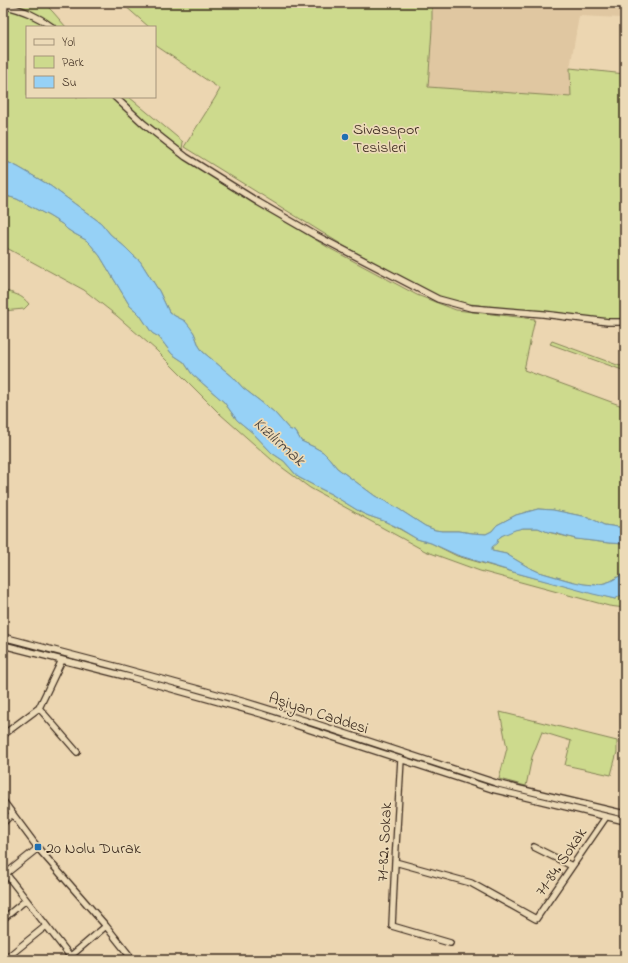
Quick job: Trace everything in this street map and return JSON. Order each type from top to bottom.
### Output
[{"type":"street","points":[[3,5],[28,12],[40,18],[51,26]]},
{"type":"street","points":[[116,98],[168,144],[258,202],[315,235],[438,299],[471,308],[543,314],[608,322],[625,322]]},
{"type":"street","name":"Aşiyan Caddesi","points":[[3,637],[252,704],[499,784],[625,814]]},
{"type":"street","name":"Aşiyan Caddesi","points":[[3,645],[133,678],[262,714],[492,789],[625,821]]},
{"type":"street","points":[[3,735],[39,708],[62,660]]},
{"type":"street","points":[[39,708],[77,752]]},
{"type":"street","name":"71-82. Sokak","points":[[401,759],[392,926],[450,943]]},
{"type":"street","points":[[3,801],[38,848],[106,926],[133,960]]},
{"type":"street","points":[[3,823],[12,814]]},
{"type":"street","name":"71-84. Sokak","points":[[395,862],[471,884],[536,919],[606,817]]},
{"type":"street","points":[[534,847],[572,866]]},
{"type":"street","points":[[38,848],[4,873],[46,926],[68,958],[106,926]]},
{"type":"street","points":[[3,920],[26,900]]},
{"type":"street","points":[[4,960],[46,926]]},
{"type":"shaded area","points":[[432,3],[619,3],[621,18],[579,16],[570,68],[572,97],[428,87],[432,29]]},
{"type":"green space","points":[[3,3],[44,3],[65,26],[26,26],[26,98],[130,98],[183,142],[181,156],[329,248],[417,295],[456,310],[535,319],[524,370],[625,407],[625,528],[604,525],[588,517],[553,510],[538,509],[516,515],[497,525],[492,531],[486,534],[442,531],[425,526],[394,506],[375,496],[337,468],[323,452],[301,441],[296,432],[289,429],[274,412],[243,388],[233,377],[203,352],[194,333],[185,321],[169,312],[159,291],[140,261],[110,234],[101,223],[49,185],[3,160]]},
{"type":"green space","points":[[140,3],[432,3],[432,29],[428,87],[571,97],[570,68],[625,74],[625,319],[609,320],[461,303],[437,296],[344,246],[184,147],[220,89],[156,46],[156,26],[148,26],[124,5]]},
{"type":"green space","points":[[3,195],[17,199],[49,216],[73,233],[86,240],[100,256],[130,306],[140,315],[152,333],[159,337],[172,354],[184,362],[192,374],[224,402],[237,420],[253,433],[272,453],[284,461],[298,477],[331,494],[362,513],[384,521],[417,539],[431,543],[457,556],[615,599],[625,593],[625,608],[609,606],[480,571],[425,551],[310,488],[272,460],[220,414],[156,350],[117,316],[84,290],[3,246]]},
{"type":"green space","points":[[3,290],[20,296],[29,304],[24,309],[3,311]]},
{"type":"green space","points":[[552,341],[620,366],[625,364],[625,371],[550,344]]},
{"type":"green space","points":[[523,528],[538,528],[576,539],[625,544],[625,573],[605,583],[595,585],[581,584],[539,572],[506,554],[492,551],[492,547],[502,535]]},
{"type":"green space","points":[[500,712],[617,741],[617,752],[611,775],[565,765],[571,741],[542,732],[532,757],[526,786],[499,779],[507,748]]},
{"type":"water","name":"Kızılırmak","points":[[3,160],[49,185],[101,223],[110,234],[140,261],[159,291],[169,312],[185,321],[194,333],[203,352],[233,377],[243,388],[274,412],[289,429],[296,432],[301,441],[323,452],[337,468],[375,496],[394,506],[425,526],[442,531],[486,534],[492,531],[497,525],[516,515],[538,509],[553,510],[588,517],[604,525],[625,528],[625,544],[576,539],[538,528],[523,528],[501,536],[497,543],[492,547],[492,551],[506,554],[539,572],[584,584],[595,585],[605,583],[625,573],[625,593],[615,599],[520,574],[457,555],[431,543],[417,539],[384,521],[362,513],[331,494],[298,477],[284,461],[272,453],[253,433],[237,420],[224,402],[192,374],[184,362],[172,354],[159,337],[152,333],[140,315],[130,306],[100,256],[86,240],[73,233],[49,216],[17,199],[3,195]]},
{"type":"place","name":"Sivasspor Tesisleri","points":[[345,137]]},
{"type":"place","name":"20 Nolu Durak","points":[[38,847]]}]
